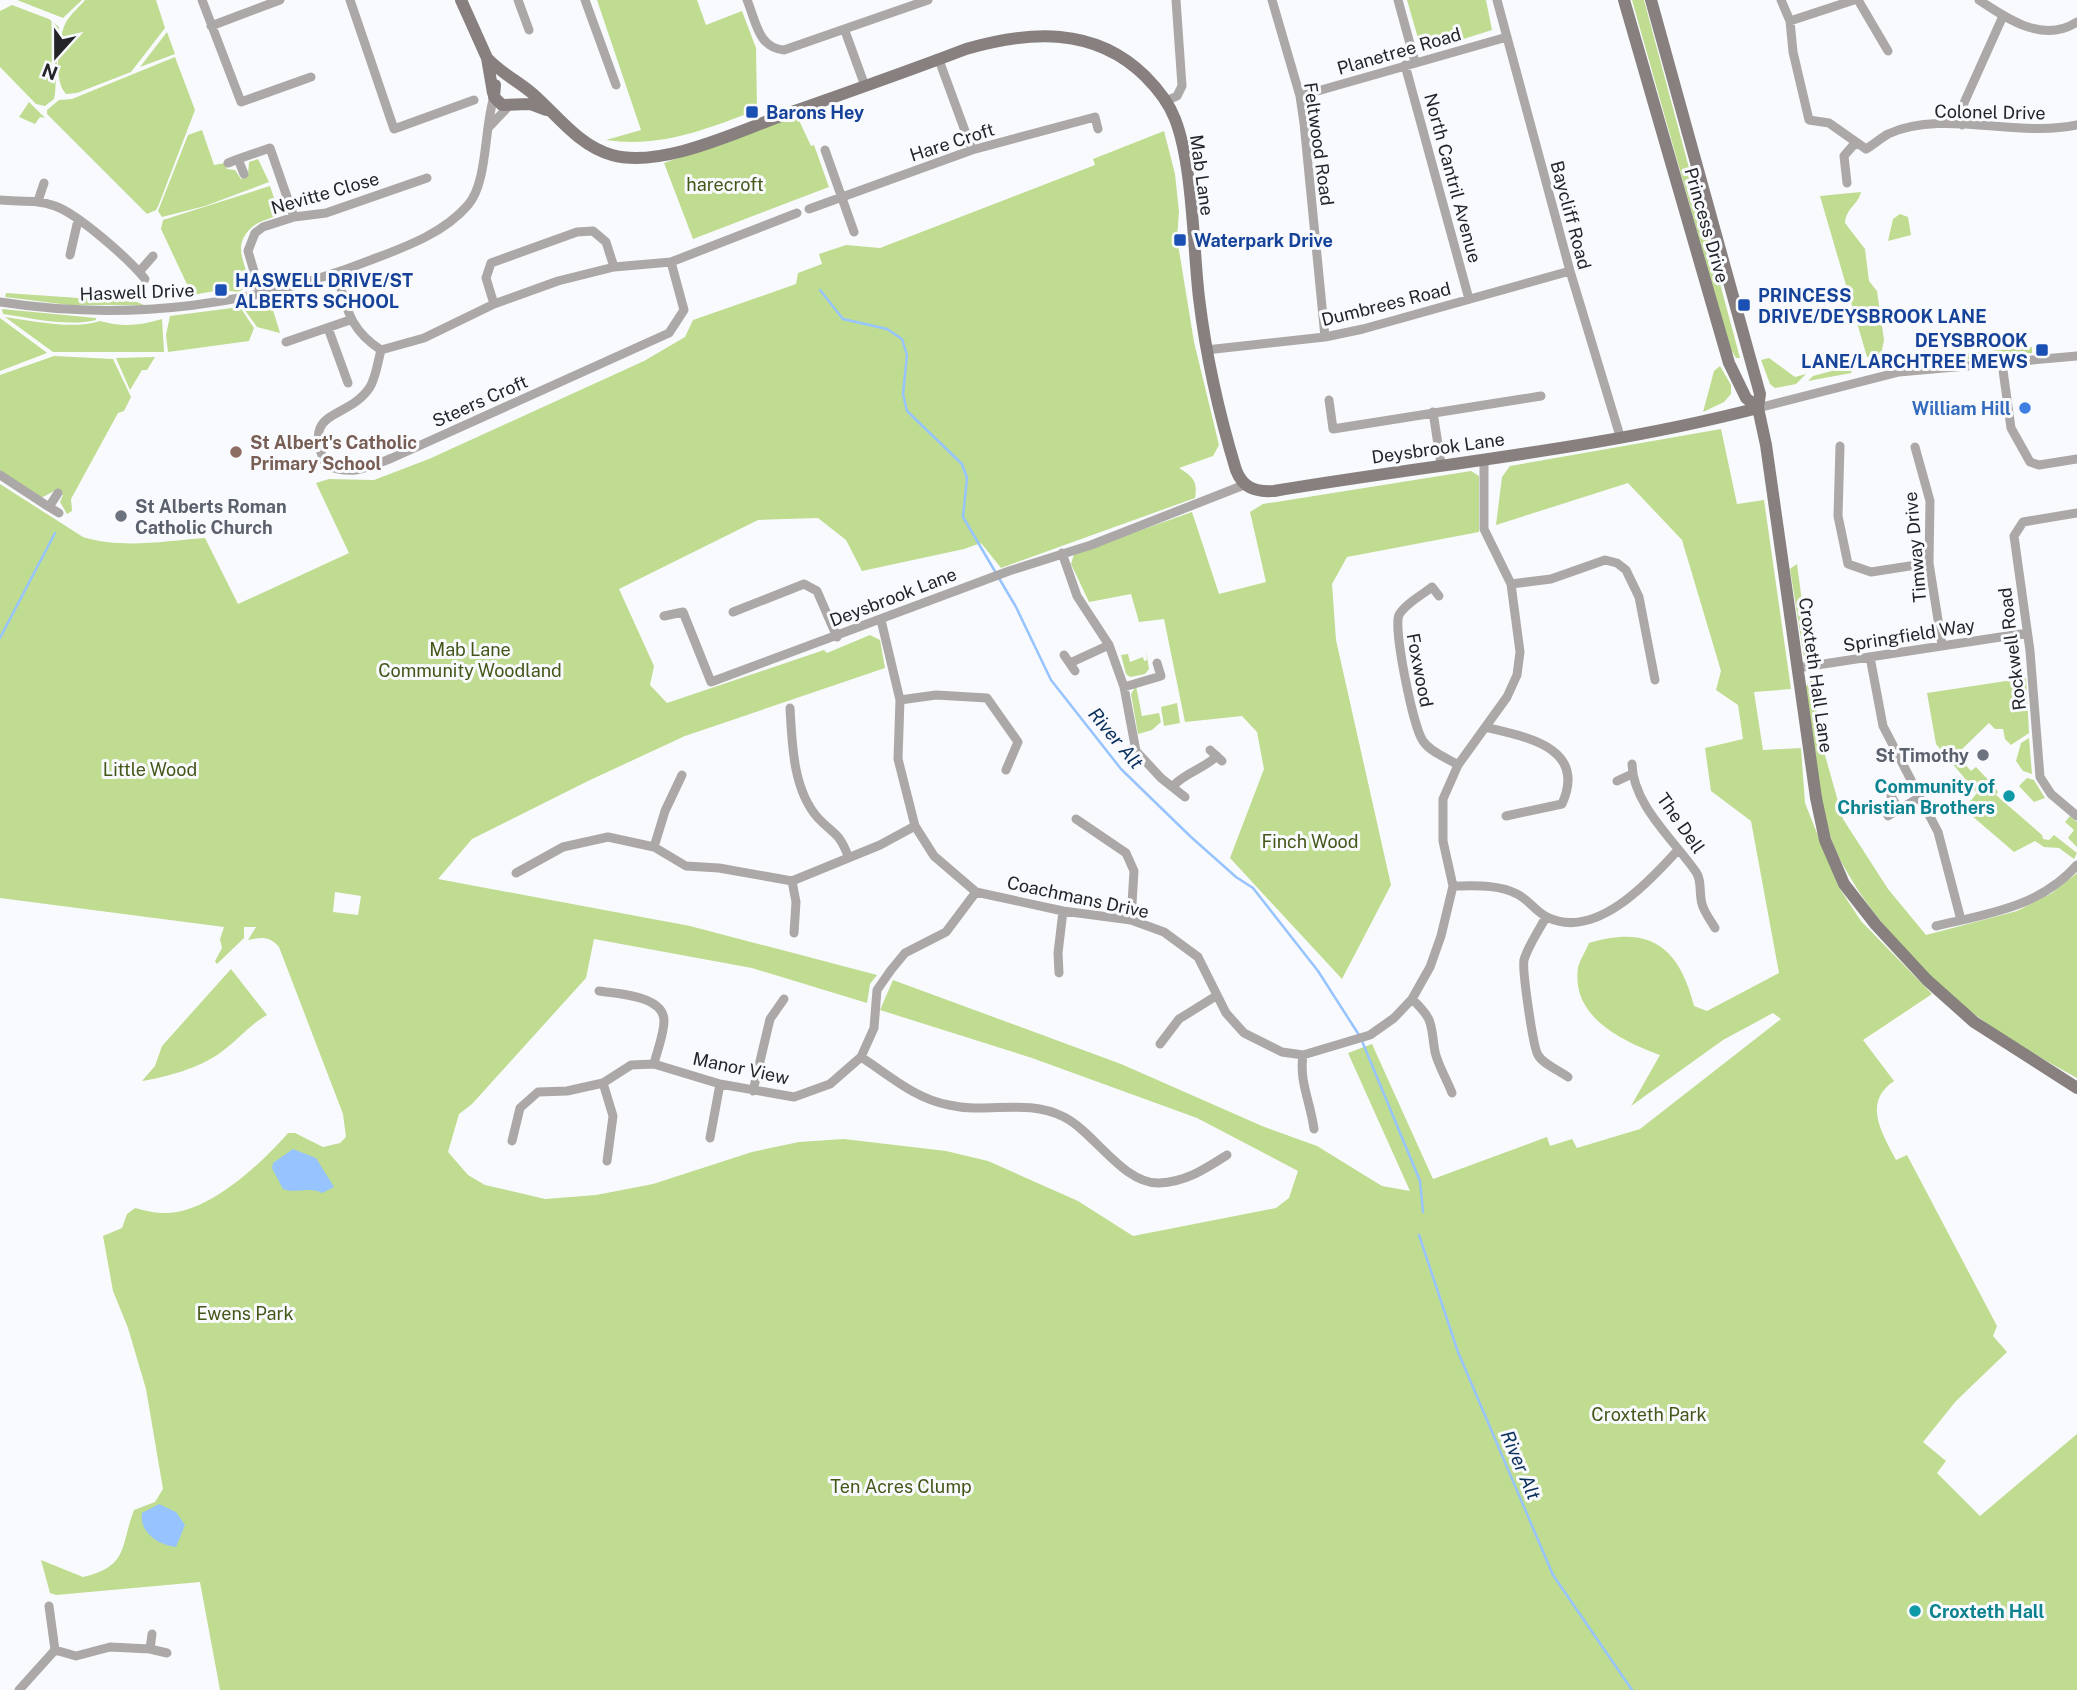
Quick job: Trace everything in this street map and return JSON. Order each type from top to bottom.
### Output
[{"type":"street","points":[[202,0],[241,102],[311,77]]},
{"type":"street","points":[[211,26],[280,0]]},
{"type":"street","points":[[350,0],[394,129],[474,100]]},
{"type":"street","points":[[461,0],[487,58],[493,95],[502,105],[530,104],[550,111]]},
{"type":"street","points":[[518,0],[529,30]]},
{"type":"street","points":[[585,0],[616,85]]},
{"type":"street","points":[[747,0],[762,40],[773,49],[784,50],[845,31],[923,1]]},
{"type":"street","points":[[487,58],[599,150],[623,157],[656,156],[708,142],[1009,38],[1046,35],[1075,38],[1102,46],[1127,61],[1166,101],[1177,96],[1182,86],[1176,0]]},
{"type":"street","name":"Feltwood Road","points":[[1272,0],[1300,96],[1325,337]]},
{"type":"street","name":"North Cantril Avenue","points":[[1398,0],[1410,64],[1469,299]]},
{"type":"street","name":"Princess Drive","points":[[1624,0],[1729,363],[1746,398],[1758,408]]},
{"type":"street","name":"Princess Drive","points":[[1651,0],[1751,358],[1760,394],[1758,408]]},
{"type":"street","points":[[1781,0],[1790,21],[1793,52],[1809,120],[1829,123],[1856,142],[1844,156],[1847,183]]},
{"type":"street","points":[[1790,21],[1856,0],[1888,51]]},
{"type":"street","points":[[1979,0],[2030,29],[2052,32],[2077,22]]},
{"type":"street","name":"Baycliff Road","points":[[1500,1],[1507,37],[1570,271],[1620,436]]},
{"type":"street","points":[[1962,125],[1964,103],[2003,16]]},
{"type":"street","points":[[845,31],[865,86]]},
{"type":"street","name":"Planetree Road","points":[[1300,96],[1507,37]]},
{"type":"street","points":[[939,60],[972,150]]},
{"type":"street","points":[[493,95],[498,82],[513,82]]},
{"type":"street","points":[[488,128],[519,95],[513,82]]},
{"type":"street","name":"Haswell Drive","points":[[0,302],[45,309],[116,311],[194,306],[261,295],[337,274],[412,244],[468,204],[478,183],[493,95]]},
{"type":"street","name":"Mab Lane","points":[[1166,101],[1178,127],[1185,162],[1206,349],[1232,458],[1244,485]]},
{"type":"street","name":"Hare Croft","points":[[809,209],[972,150],[1095,117],[1098,129]]},
{"type":"street","name":"Colonel Drive","points":[[1856,142],[1866,149],[1889,134],[1916,127],[1962,125],[2059,129],[2077,125]]},
{"type":"street","points":[[228,163],[270,148],[294,217]]},
{"type":"street","points":[[825,150],[855,232]]},
{"type":"street","points":[[238,159],[244,174]]},
{"type":"street","name":"Nevitte Close","points":[[261,295],[249,259],[250,243],[264,227],[294,217],[326,213],[427,178]]},
{"type":"street","points":[[38,201],[44,183]]},
{"type":"street","points":[[0,200],[38,201],[57,206],[78,220],[142,275],[153,256]]},
{"type":"street","points":[[337,274],[350,320],[362,337],[381,349],[424,338],[494,304],[558,281],[614,267],[671,262],[797,213]]},
{"type":"street","points":[[70,255],[78,220]]},
{"type":"street","points":[[494,304],[486,278],[491,263],[577,232],[593,230],[606,242],[614,267]]},
{"type":"street","name":"Steers Croft","points":[[381,349],[370,387],[352,403],[327,417],[318,431],[317,447],[326,465],[356,472],[373,466],[668,332],[684,310],[671,262]]},
{"type":"street","name":"Dumbrees Road","points":[[1206,349],[1325,337],[1570,271]]},
{"type":"street","points":[[286,342],[350,320]]},
{"type":"street","points":[[328,328],[348,383]]},
{"type":"street","name":"Deysbrook Lane","points":[[664,616],[683,612],[711,682],[825,642],[1009,570],[1091,545],[1244,485],[1260,491],[1275,491],[1620,436],[1758,408],[1900,372],[2077,356]]},
{"type":"street","points":[[1729,363],[1741,368],[1751,358]]},
{"type":"street","points":[[2002,363],[2011,428],[2029,462],[2039,465],[2077,459]]},
{"type":"street","points":[[1329,400],[1333,429],[1541,396]]},
{"type":"street","name":"Croxteth Hall Lane","points":[[1758,408],[1766,445],[1820,818],[1825,840],[1844,884],[1876,925],[1946,999],[1988,1032],[2077,1088]]},
{"type":"street","points":[[1433,412],[1441,464]]},
{"type":"street","points":[[1839,446],[1838,516],[1848,564],[1871,572],[1929,563]]},
{"type":"street","name":"Timway Drive","points":[[1915,447],[1930,501],[1929,563],[1942,645]]},
{"type":"street","points":[[1314,1129],[1310,1098],[1300,1076],[1303,1055],[1366,1036],[1394,1018],[1412,999],[1434,957],[1453,886],[1443,841],[1443,799],[1458,765],[1507,697],[1517,675],[1520,652],[1511,584],[1484,530],[1484,459]]},
{"type":"street","points":[[0,475],[59,513]]},
{"type":"street","points":[[50,507],[58,493]]},
{"type":"street","name":"Rockwell Road","points":[[2077,513],[2029,520],[2016,530],[2040,777],[2051,794],[2077,816]]},
{"type":"street","points":[[1062,553],[1077,596],[1109,645],[1124,687],[1136,751],[1161,778],[1174,785],[1185,797]]},
{"type":"street","points":[[1511,584],[1551,579],[1605,560],[1617,563],[1626,570],[1639,597],[1654,680]]},
{"type":"street","points":[[733,612],[804,584],[817,591],[837,637]]},
{"type":"street","name":"Foxwood","points":[[1439,596],[1432,587],[1402,610],[1396,627],[1414,724],[1425,744],[1458,765]]},
{"type":"street","name":"Coachmans Drive","points":[[881,620],[900,700],[898,759],[915,826],[934,856],[976,892],[1063,911],[1131,920],[1164,932],[1198,957],[1216,996],[1244,1033],[1282,1052],[1303,1055]]},
{"type":"street","name":"Springfield Way","points":[[1797,668],[2027,632]]},
{"type":"street","points":[[1070,663],[1109,645]]},
{"type":"street","points":[[1870,657],[1884,726],[1942,845],[1961,920]]},
{"type":"street","points":[[1124,687],[1161,676],[1157,663]]},
{"type":"street","points":[[900,700],[936,695],[987,698],[1018,742],[1006,770]]},
{"type":"street","points":[[790,708],[800,791],[818,817],[841,836],[848,856]]},
{"type":"street","points":[[1485,727],[1531,738],[1554,749],[1566,771],[1568,792],[1562,804],[1506,816]]},
{"type":"street","points":[[1174,785],[1182,777],[1205,768],[1216,756]]},
{"type":"street","name":"The Dell","points":[[1632,764],[1632,774],[1648,807],[1677,851],[1698,874],[1702,906],[1715,928]]},
{"type":"street","points":[[1617,781],[1632,774]]},
{"type":"street","points":[[654,847],[665,811],[682,775]]},
{"type":"street","points":[[1891,796],[1899,809]]},
{"type":"street","points":[[1888,816],[1920,797]]},
{"type":"street","points":[[1076,819],[1125,853],[1134,871],[1131,920]]},
{"type":"street","points":[[516,873],[563,847],[608,837],[654,847],[686,866],[719,868],[792,881],[880,845],[915,826]]},
{"type":"street","points":[[1453,886],[1492,887],[1518,894],[1546,917],[1580,922],[1617,908],[1644,888],[1677,851]]},
{"type":"street","points":[[1936,926],[2019,906],[2059,884],[2077,865]]},
{"type":"street","points":[[792,881],[796,902],[794,933]]},
{"type":"street","name":"Manor View","points":[[512,1141],[520,1108],[538,1092],[567,1091],[603,1083],[631,1065],[654,1064],[720,1084],[794,1097],[830,1084],[860,1056],[874,1028],[877,990],[891,970],[905,953],[946,932],[976,892]]},
{"type":"street","points":[[1059,973],[1058,953],[1063,911]]},
{"type":"street","points":[[1546,917],[1524,960],[1523,979],[1530,1007],[1531,1040],[1539,1058],[1569,1077]]},
{"type":"street","points":[[599,991],[648,1000],[660,1009],[664,1020],[654,1064]]},
{"type":"street","points":[[1160,1044],[1179,1019],[1216,996]]},
{"type":"street","points":[[753,1091],[770,1019],[784,999]]},
{"type":"street","points":[[1412,999],[1426,1012],[1434,1030],[1436,1053],[1452,1093]]},
{"type":"street","points":[[860,1056],[911,1092],[949,1106],[1031,1105],[1064,1117],[1093,1136],[1107,1155],[1132,1174],[1156,1183],[1194,1176],[1227,1156]]},
{"type":"street","points":[[603,1083],[613,1116],[607,1161]]},
{"type":"street","points":[[710,1138],[720,1084]]},
{"type":"street","points":[[19,1690],[55,1650],[49,1605]]},
{"type":"street","points":[[150,1649],[152,1634]]},
{"type":"street","points":[[55,1650],[76,1656],[110,1647],[150,1649],[167,1653]]},
{"type":"green space","points":[[17,0],[82,0],[63,18]]},
{"type":"green space","points":[[85,0],[156,0],[165,28],[131,72],[77,93],[66,94],[59,80],[58,70],[61,38],[66,22]]},
{"type":"green space","points":[[597,0],[697,0],[706,25],[742,11],[756,48],[757,110],[702,130],[665,139],[626,142],[606,140],[641,130]]},
{"type":"green space","points":[[1407,0],[1486,0],[1492,30],[1422,52]]},
{"type":"green space","points":[[1632,0],[1644,0],[1740,358],[1736,358],[1730,348]]},
{"type":"green space","points":[[12,5],[49,19],[59,27],[55,94],[54,99],[45,106],[36,104],[0,67],[0,11]]},
{"type":"green space","points":[[167,32],[175,54],[140,67]]},
{"type":"green space","points":[[175,57],[195,110],[159,204],[156,210],[147,214],[47,114],[47,110],[59,100],[72,99]]},
{"type":"green space","points":[[29,102],[45,118],[40,117],[35,124],[19,117]]},
{"type":"green space","name":"harecroft","points":[[797,116],[811,146],[814,145],[829,187],[693,239],[664,163]]},
{"type":"green space","points":[[202,130],[214,165],[225,163],[227,169],[235,170],[241,179],[248,176],[249,162],[258,159],[269,182],[205,206],[162,217],[158,211],[188,135]]},
{"type":"green space","name":"Croxteth Park","points":[[1164,131],[1175,174],[1179,212],[1177,238],[1194,342],[1219,445],[1213,456],[1179,468],[1193,480],[1196,487],[1195,498],[1001,568],[981,543],[862,571],[846,540],[818,518],[758,520],[619,589],[654,666],[650,685],[667,703],[824,650],[827,653],[870,635],[880,640],[885,668],[685,736],[588,781],[472,839],[438,879],[690,926],[877,975],[870,984],[867,1003],[752,968],[594,939],[586,978],[472,1104],[459,1114],[448,1152],[468,1175],[485,1185],[545,1199],[596,1195],[653,1184],[752,1152],[799,1142],[844,1139],[946,1151],[988,1161],[1078,1201],[1133,1236],[1276,1208],[1289,1198],[1298,1171],[1197,1118],[1032,1058],[880,1010],[893,980],[1121,1064],[1262,1126],[1317,1146],[1382,1186],[1410,1191],[1348,1053],[1372,1044],[1433,1179],[1547,1137],[1550,1146],[1572,1139],[1577,1148],[1640,1129],[1781,1019],[1773,1013],[1723,1040],[1631,1106],[1660,1055],[1630,1042],[1602,1025],[1583,1000],[1578,985],[1578,968],[1589,943],[1610,938],[1645,939],[1658,945],[1680,968],[1694,1006],[1707,1011],[1779,973],[1751,821],[1711,791],[1705,748],[1743,739],[1738,705],[1716,690],[1721,671],[1682,540],[1628,483],[1496,525],[1502,477],[1510,466],[1721,429],[1737,504],[1764,500],[1791,689],[1754,692],[1763,750],[1801,748],[1805,803],[1838,886],[1861,921],[1932,994],[1863,1040],[1894,1081],[1879,1099],[1878,1119],[1896,1160],[1907,1155],[1997,1326],[1993,1336],[2007,1352],[1956,1401],[1923,1442],[1946,1461],[1937,1473],[1980,1516],[2077,1434],[2077,1690],[220,1690],[200,1582],[56,1595],[50,1593],[41,1560],[83,1577],[108,1567],[116,1561],[124,1545],[134,1510],[155,1502],[163,1489],[146,1389],[128,1328],[113,1291],[103,1236],[122,1228],[127,1214],[135,1208],[159,1213],[179,1212],[214,1197],[248,1173],[288,1133],[295,1133],[323,1147],[340,1143],[346,1137],[343,1114],[279,947],[265,938],[248,940],[256,927],[244,927],[244,938],[217,964],[215,961],[222,948],[220,939],[224,927],[0,898],[0,484],[83,537],[98,541],[128,543],[205,538],[238,604],[349,553],[316,483],[329,479],[374,480],[429,459],[644,361],[685,337],[693,320],[796,284],[798,273],[822,264],[819,254],[846,245],[880,248],[1095,165],[1093,159]],"holes":[[[335,892],[361,896],[358,915],[333,912]]]},
{"type":"green space","points":[[270,186],[278,210],[283,210],[258,223],[244,237],[241,251],[246,287],[239,292],[221,290],[192,295],[161,229],[163,220]]},
{"type":"green space","points":[[1861,192],[1845,223],[1865,249],[1869,281],[1877,291],[1884,340],[1881,355],[1867,357],[1820,196]]},
{"type":"green space","points":[[1900,214],[1908,217],[1911,235],[1888,241],[1893,219]]},
{"type":"green space","points":[[6,293],[137,302],[144,305],[69,305],[5,297]]},
{"type":"green space","points":[[270,300],[280,333],[257,327],[244,309],[249,308],[248,305]]},
{"type":"green space","points":[[240,307],[254,328],[249,341],[168,352],[166,335],[170,316]]},
{"type":"green space","points":[[2,309],[96,320],[73,323],[50,321],[3,314]]},
{"type":"green space","points":[[5,317],[66,325],[100,321],[131,325],[162,319],[164,352],[53,352]]},
{"type":"green space","points":[[0,318],[46,352],[47,353],[0,371]]},
{"type":"green space","points":[[2032,347],[2032,353],[1960,360],[1919,358]]},
{"type":"green space","points":[[54,356],[113,359],[131,397],[124,411],[118,413],[71,499],[72,511],[67,514],[60,502],[63,495],[56,490],[41,498],[0,472],[0,375]]},
{"type":"green space","points":[[155,357],[147,370],[142,370],[130,390],[116,358]]},
{"type":"green space","points":[[1769,358],[1795,377],[1806,374],[1796,384],[1775,388],[1770,384],[1761,360]]},
{"type":"green space","points":[[1854,365],[1851,373],[1808,381],[1813,376]]},
{"type":"green space","points":[[1720,366],[1731,385],[1731,394],[1724,402],[1703,412],[1714,371]]},
{"type":"green space","name":"Finch Wood","points":[[1471,471],[1479,476],[1479,532],[1347,557],[1332,584],[1336,640],[1391,885],[1342,979],[1230,858],[1264,769],[1257,732],[1242,716],[1185,722],[1164,619],[1139,622],[1131,594],[1089,602],[1071,564],[1074,554],[1192,512],[1219,594],[1266,582],[1250,512],[1263,504]]},
{"type":"green space","points":[[1797,564],[1808,657],[1804,657],[1790,569]]},
{"type":"green space","points":[[1146,651],[1149,669],[1145,674],[1130,677],[1126,674],[1121,655],[1128,654],[1130,662],[1143,657],[1144,661],[1147,660]]},
{"type":"green space","points":[[2026,678],[2029,733],[2011,745],[2005,739],[2003,729],[1995,729],[1989,723],[1959,752],[1965,758],[1962,761],[1971,771],[1976,767],[1998,792],[1996,795],[2042,835],[2043,839],[2049,840],[2054,835],[2077,853],[2074,859],[2059,848],[2044,847],[2035,841],[2014,852],[1964,809],[1977,793],[1936,744],[1927,693]]},
{"type":"green space","points":[[1812,679],[1821,741],[1843,819],[1888,889],[1926,935],[2017,911],[2052,893],[2077,873],[2077,1078],[2001,1033],[1957,1000],[1894,937],[1857,889],[1843,865],[1826,824],[1818,786],[1805,688]]},
{"type":"green space","points":[[1136,686],[1142,716],[1159,713],[1161,722],[1152,730],[1138,734],[1131,694]]},
{"type":"green space","points":[[1177,703],[1180,723],[1164,726],[1161,707]]},
{"type":"green space","points":[[2029,738],[2032,774],[2023,771],[2016,761],[2021,743]]},
{"type":"green space","points":[[2027,778],[2034,780],[2045,798],[2034,802],[2019,786]]},
{"type":"green space","points":[[2070,816],[2077,822],[2077,847],[2068,838],[2074,830],[2065,822]]},
{"type":"green space","points":[[231,969],[267,1015],[212,1058],[182,1071],[142,1081],[155,1066],[162,1046]]},
{"type":"water","points":[[293,1149],[316,1158],[334,1187],[322,1193],[283,1189],[272,1168],[273,1163]]},
{"type":"water","points":[[159,1504],[176,1512],[185,1525],[176,1547],[163,1544],[151,1536],[144,1526],[142,1513]]},
{"type":"waterway","name":"River Alt","points":[[820,290],[843,319],[887,329],[902,339],[907,355],[903,394],[907,411],[962,464],[967,478],[963,517],[1016,607],[1051,680],[1121,769],[1191,837],[1236,877],[1253,888],[1318,971],[1359,1035]]},
{"type":"waterway","points":[[0,638],[55,533]]},
{"type":"waterway","name":"River Alt","points":[[1362,1041],[1420,1181],[1423,1212]]},
{"type":"waterway","name":"River Alt","points":[[1419,1235],[1458,1352],[1553,1575],[1632,1690]]},
{"type":"place","name":"Barons Hey","points":[[752,112]]},
{"type":"place","name":"Waterpark Drive","points":[[1180,240]]},
{"type":"place","name":"HASWELL DRIVE/ST ALBERTS SCHOOL","points":[[221,290]]},
{"type":"place","name":"PRINCESS DRIVE/DEYSBROOK LANE","points":[[1744,305]]},
{"type":"place","name":"DEYSBROOK LANE/LARCHTREE MEWS","points":[[2042,350]]},
{"type":"place","name":"William Hill","points":[[2025,408]]},
{"type":"place","name":"St Albert's Catholic Primary School","points":[[236,452]]},
{"type":"place","name":"St Alberts Roman Catholic Church","points":[[121,516]]},
{"type":"place","name":"St Timothy","points":[[1983,755]]},
{"type":"place","name":"Community of Christian Brothers","points":[[2009,796]]},
{"type":"place","name":"Croxteth Hall","points":[[1915,1611]]},
{"type":"park label","name":"Mab Lane Community Woodland","points":[[470,659]]},
{"type":"park label","name":"Little Wood","points":[[150,769]]},
{"type":"park label","name":"Ewens Park","points":[[245,1313]]},
{"type":"park label","name":"Ten Acres Clump","points":[[901,1486]]}]
